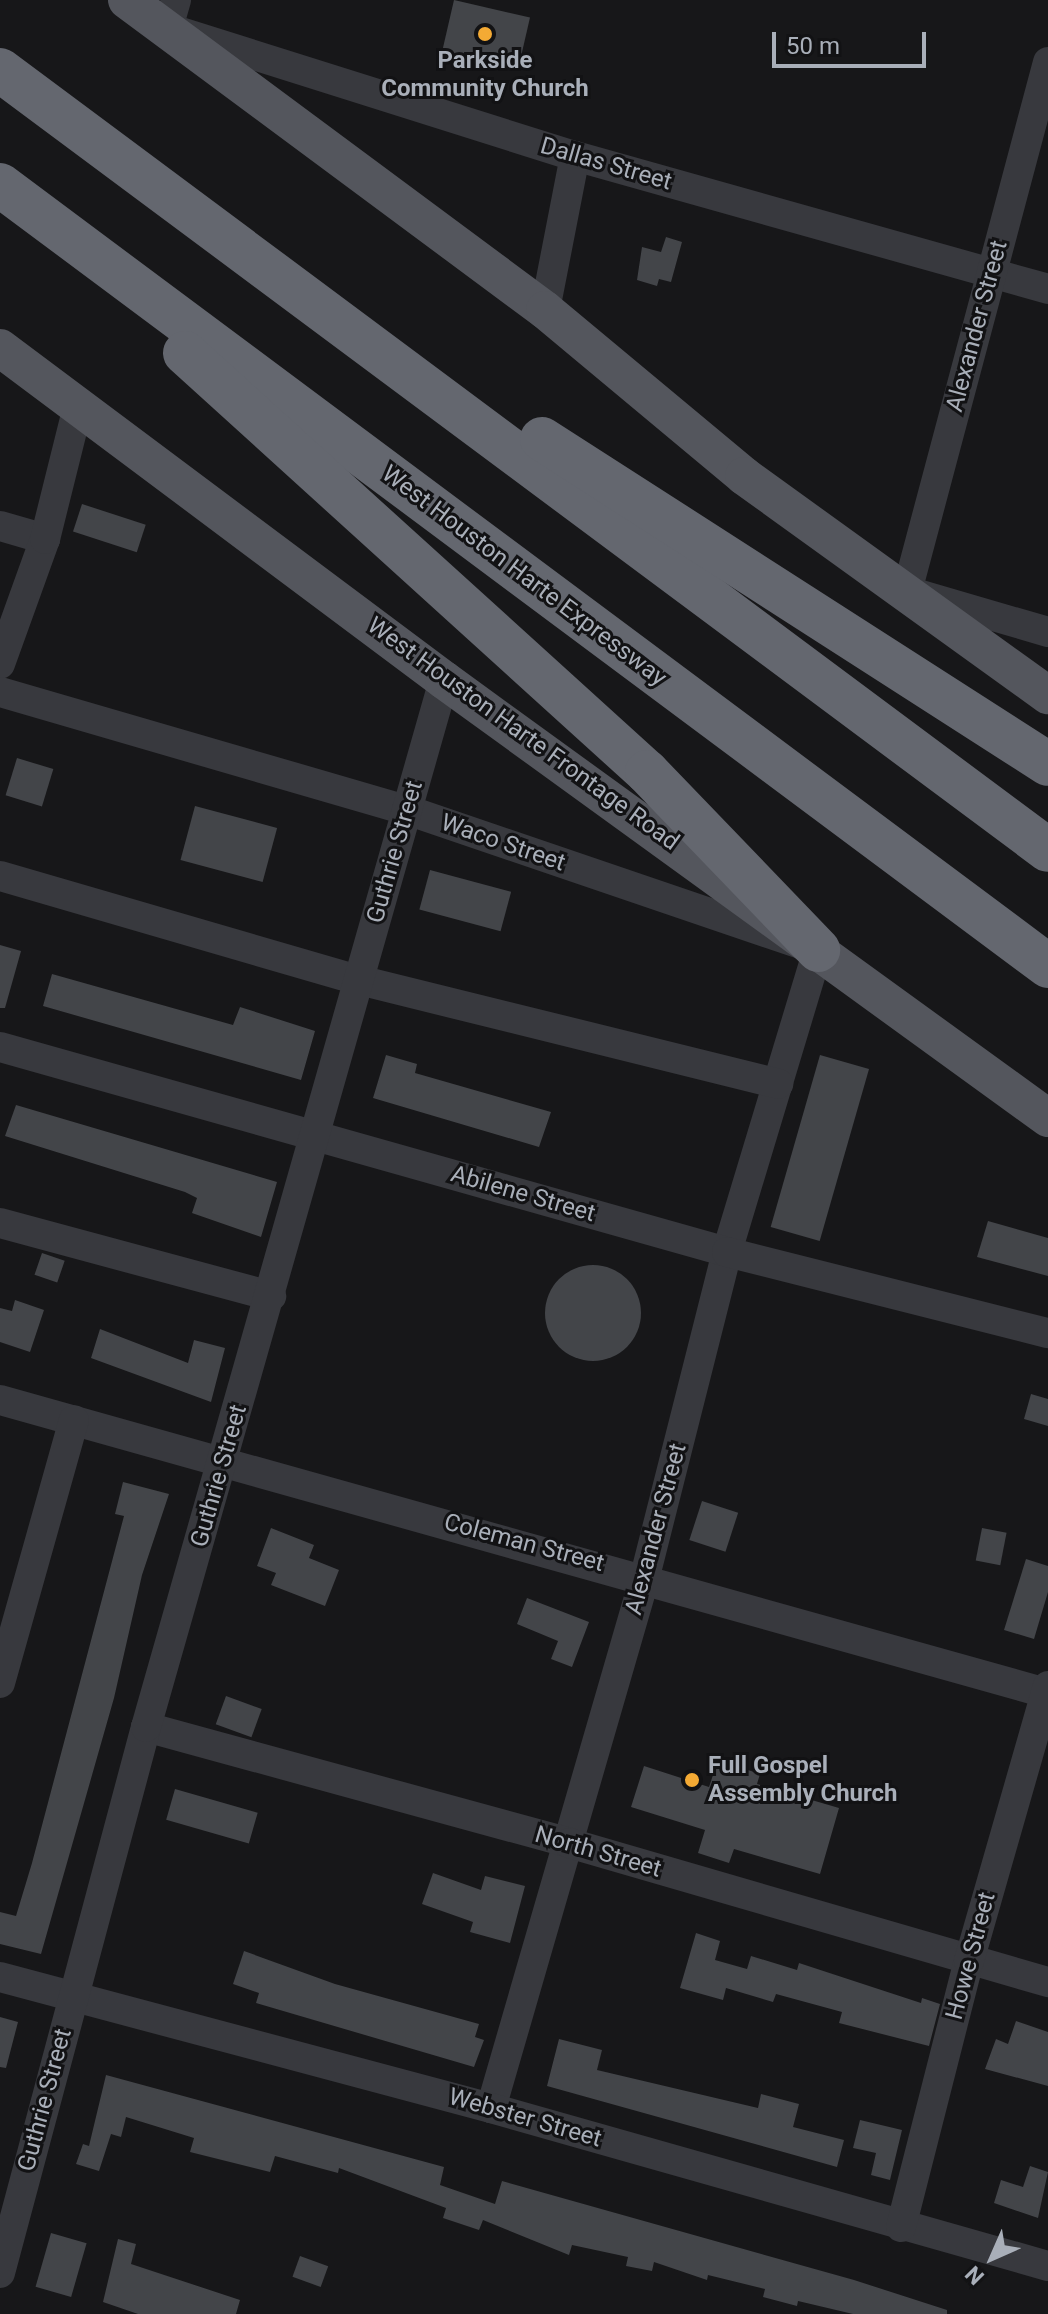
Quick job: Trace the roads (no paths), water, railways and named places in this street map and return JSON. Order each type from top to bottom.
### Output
[{"type":"highway","points":[[0,70],[1048,850]]},
{"type":"highway","points":[[122,158],[628,496],[1048,764]]},
{"type":"highway","points":[[6,190],[647,772],[818,950]]},
{"type":"highway","name":"West Houston Harte Expressway","points":[[6,190],[1048,966]]},
{"type":"main road","points":[[127,0],[172,14],[545,310],[744,476],[1048,695]]},
{"type":"main road","name":"West Houston Harte Frontage Road","points":[[0,348],[79,403],[444,680],[1048,1118]]},
{"type":"street","name":"Dallas Street","points":[[172,14],[575,156],[1048,289]]},
{"type":"street","name":"Alexander Street","points":[[907,591],[1048,62]]},
{"type":"street","points":[[545,310],[575,156]]},
{"type":"street","points":[[0,664],[45,539],[79,403]]},
{"type":"street","points":[[0,526],[45,539]]},
{"type":"street","points":[[907,591],[1048,632]]},
{"type":"street","name":"Guthrie Street","points":[[0,2273],[146,1727],[444,680]]},
{"type":"street","name":"Waco Street","points":[[0,692],[407,810],[818,950]]},
{"type":"street","points":[[0,876],[359,980],[778,1084]]},
{"type":"street","name":"Alexander Street","points":[[491,2108],[645,1577],[727,1252],[818,950]]},
{"type":"street","name":"Abilene Street","points":[[0,1047],[727,1252],[1048,1333]]},
{"type":"street","points":[[0,1223],[271,1296]]},
{"type":"street","name":"Coleman Street","points":[[0,1400],[1047,1690]]},
{"type":"street","points":[[0,1683],[74,1420]]},
{"type":"street","name":"Howe Street","points":[[901,2227],[969,1961],[1047,1690]]},
{"type":"street","name":"North Street","points":[[146,1727],[569,1843],[1048,1982]]},
{"type":"street","name":"Webster Street","points":[[0,1977],[491,2108],[901,2227],[1048,2266]]},
{"type":"place","name":"Parkside Community Church","points":[[485,34]]},
{"type":"place","name":"Full Gospel Assembly Church","points":[[692,1780]]}]
